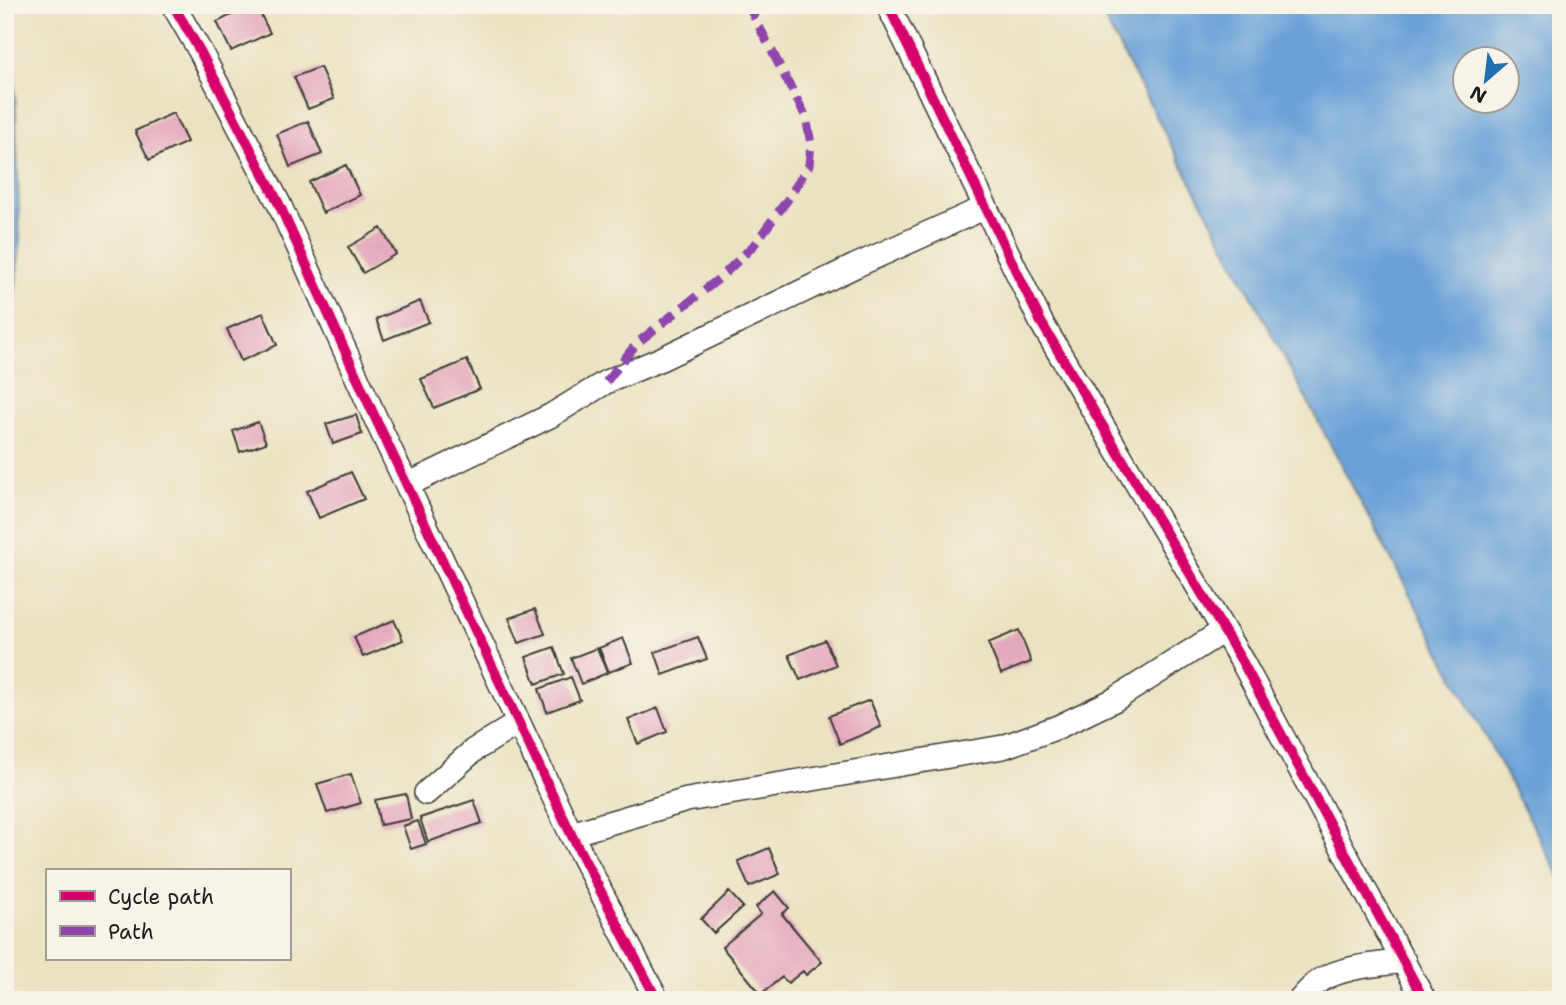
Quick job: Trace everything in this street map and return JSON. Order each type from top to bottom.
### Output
[{"type":"street","points":[[173,5],[200,51],[279,204],[518,723],[571,834],[657,1000]]},
{"type":"street","points":[[888,5],[1041,322],[1243,663],[1424,1000]]},
{"type":"street","points":[[407,485],[550,416],[606,382],[661,359],[986,207]]},
{"type":"street","points":[[571,834],[687,800],[1003,747],[1058,727],[1114,700],[1223,631]]},
{"type":"street","points":[[426,793],[474,750],[518,723]]},
{"type":"street","points":[[1300,1000],[1319,981],[1334,974],[1404,961]]},
{"type":"water","points":[[1097,5],[1561,5],[1561,879]]},
{"type":"water","points":[[5,11],[13,30],[20,243],[9,354],[5,362]]},
{"type":"building","points":[[256,5],[270,33],[231,51],[217,22]]},
{"type":"building","points":[[320,67],[334,99],[308,109],[294,77]]},
{"type":"building","points":[[173,113],[187,142],[149,160],[135,131]]},
{"type":"building","points":[[308,121],[322,154],[290,167],[277,134]]},
{"type":"building","points":[[346,165],[360,195],[323,213],[309,182]]},
{"type":"building","points":[[381,228],[396,254],[363,273],[348,247]]},
{"type":"building","points":[[420,301],[429,322],[384,340],[376,319]]},
{"type":"building","points":[[263,313],[277,345],[241,361],[227,329]]},
{"type":"building","points":[[467,360],[480,389],[434,408],[421,379]]},
{"type":"building","points":[[356,415],[362,434],[333,444],[326,424]]},
{"type":"building","points":[[258,422],[266,443],[240,452],[233,431]]},
{"type":"building","points":[[351,472],[364,499],[319,518],[307,491]]},
{"type":"building","points":[[535,609],[545,634],[519,643],[509,618]]},
{"type":"building","points":[[394,620],[403,640],[363,657],[354,637]]},
{"type":"building","points":[[1019,630],[1031,662],[1001,674],[988,643]]},
{"type":"building","points":[[698,637],[707,659],[663,675],[655,652]]},
{"type":"building","points":[[623,638],[633,663],[609,672],[599,648]]},
{"type":"building","points":[[825,640],[836,665],[800,680],[789,655]]},
{"type":"building","points":[[554,647],[564,674],[536,684],[526,657]]},
{"type":"building","points":[[597,648],[607,673],[581,684],[571,658]]},
{"type":"building","points":[[571,677],[580,700],[547,712],[539,689]]},
{"type":"building","points":[[870,700],[881,727],[840,744],[829,716]]},
{"type":"building","points":[[658,708],[667,732],[638,744],[628,720]]},
{"type":"building","points":[[351,774],[361,803],[327,813],[317,784]]},
{"type":"building","points":[[406,794],[411,819],[380,825],[375,800]]},
{"type":"building","points":[[474,800],[482,823],[428,842],[420,818]]},
{"type":"building","points":[[418,821],[426,844],[411,849],[403,826]]},
{"type":"building","points":[[769,848],[780,874],[749,887],[738,861]]},
{"type":"building","points":[[775,891],[789,908],[782,914],[822,962],[806,975],[803,971],[788,983],[782,977],[761,994],[722,947],[761,914],[756,907]]},
{"type":"building","points":[[729,892],[743,907],[714,933],[701,919]]},
{"type":"marked path","points":[[606,382],[637,343],[721,277],[753,246],[809,165],[811,144],[806,117],[748,5]]},
{"type":"cycle path","points":[[173,5],[200,51],[279,204],[373,413],[571,834],[657,1000]]},
{"type":"cycle path","points":[[888,5],[1041,322],[1243,663],[1424,1000]]}]
